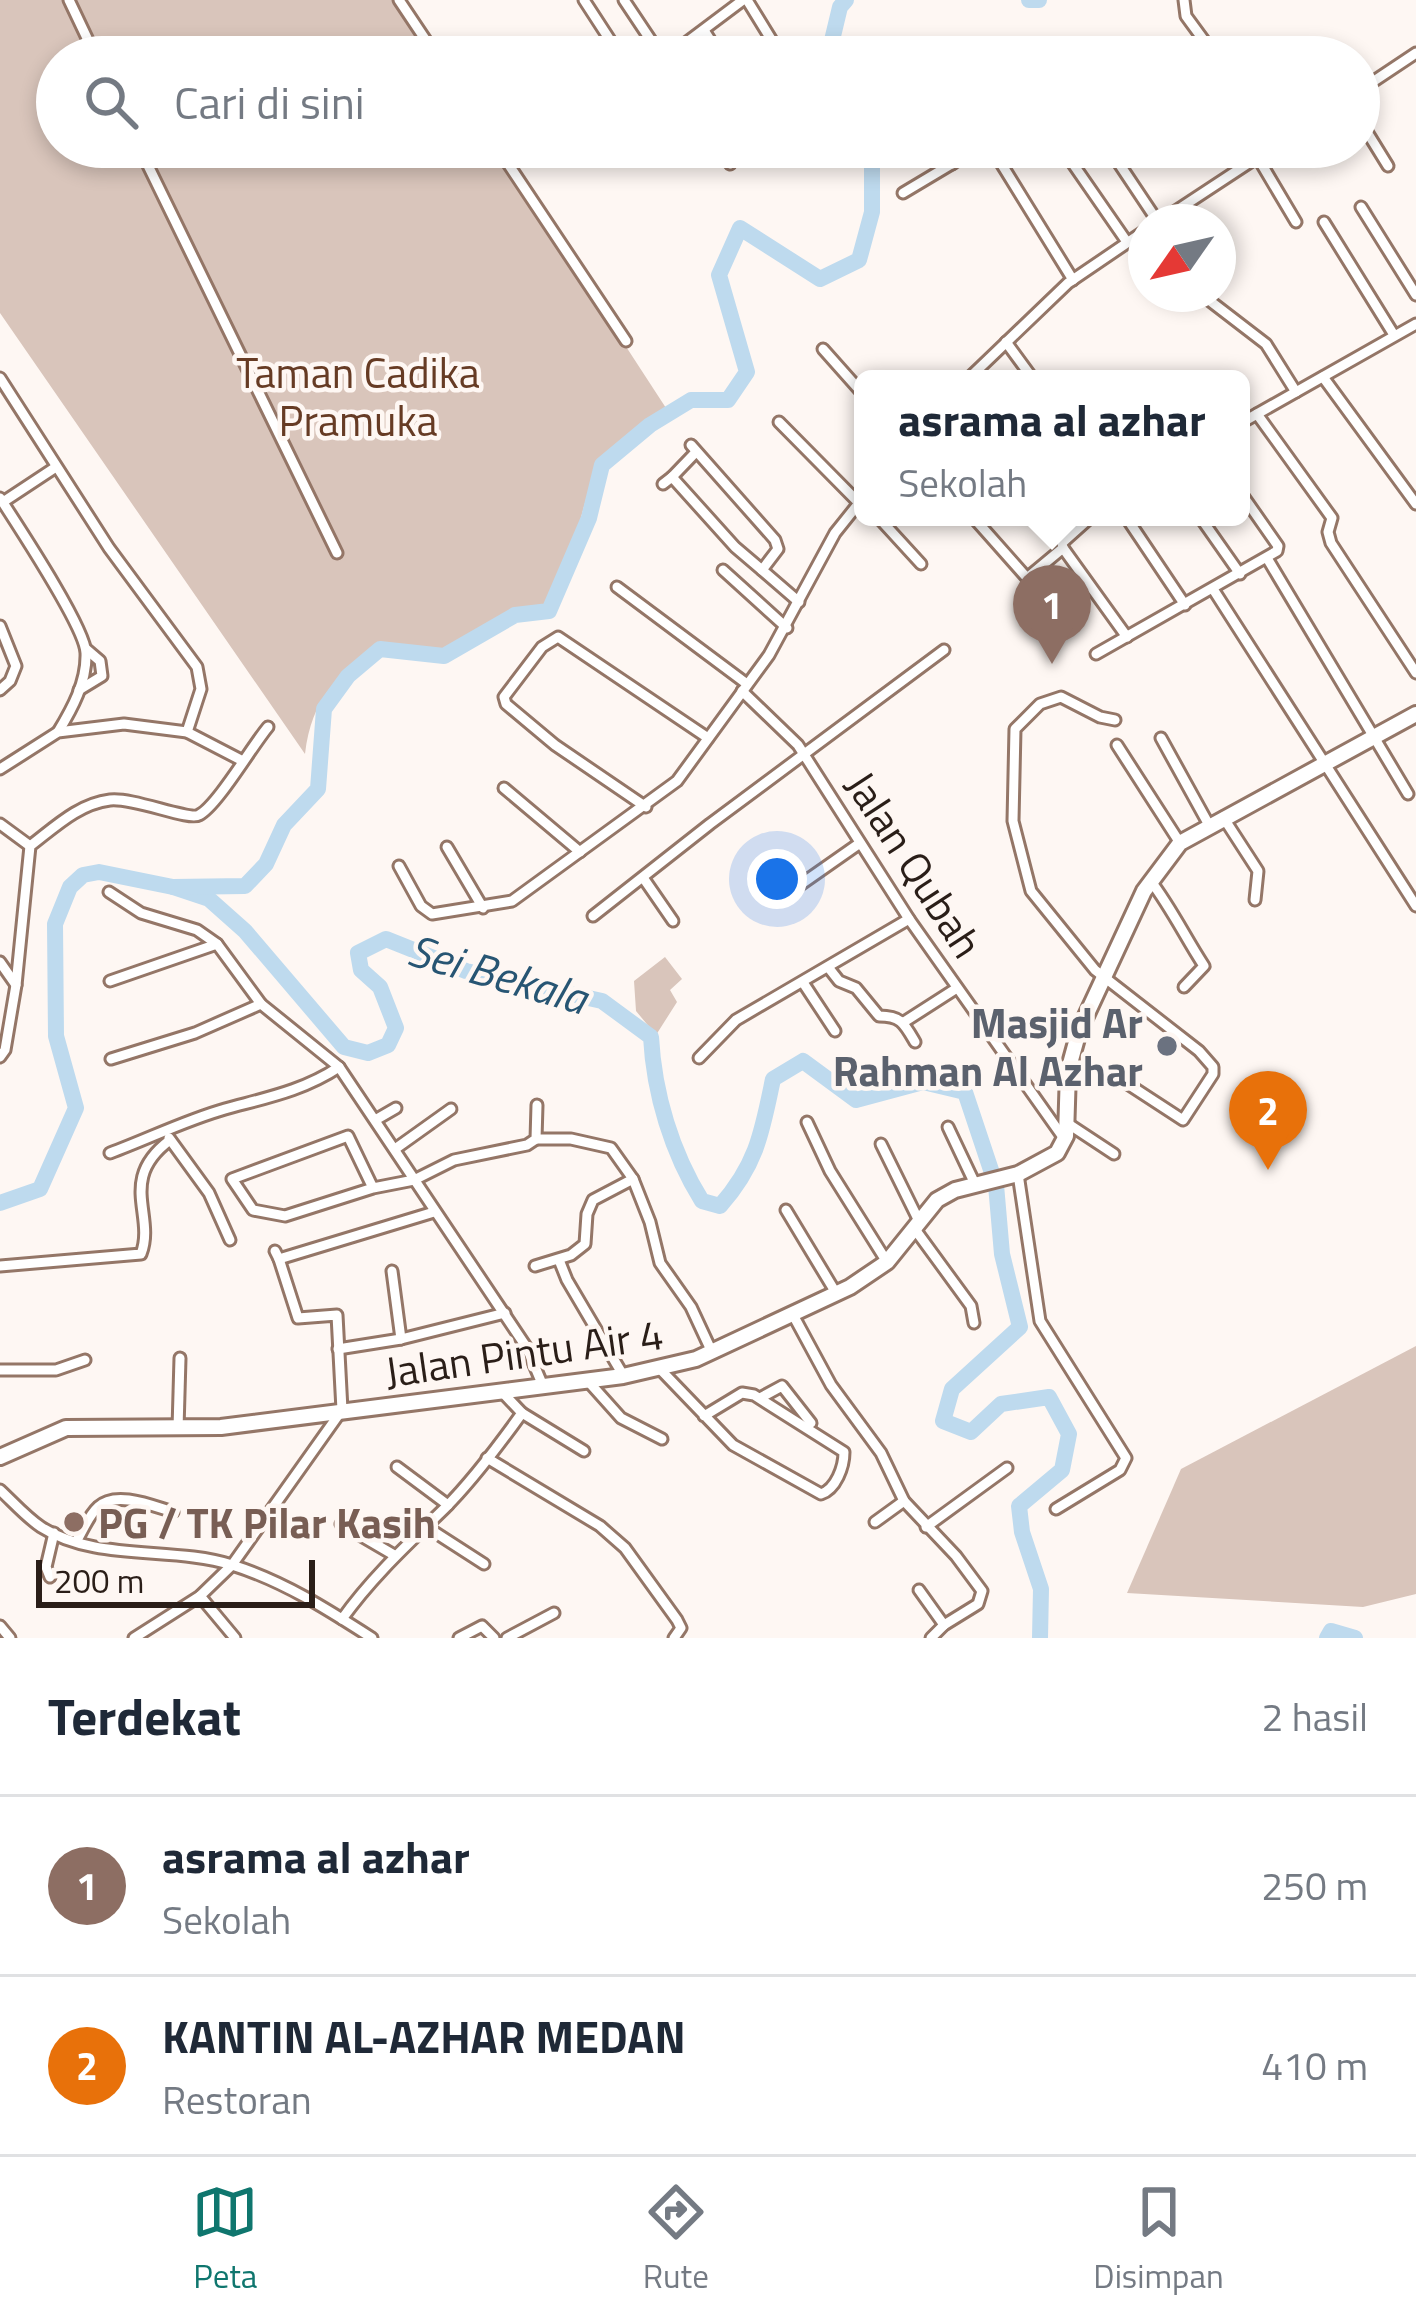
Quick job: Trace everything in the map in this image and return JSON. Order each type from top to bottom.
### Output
[{"type":"main road","points":[[1012,1176],[1049,1160],[1065,1140],[1070,1054],[1150,880],[1180,843],[1416,714]]},
{"type":"main road","name":"Jalan Pintu Air 4","points":[[0,1456],[66,1428],[178,1430],[503,1393],[680,1364],[863,1280],[887,1262],[937,1200],[1012,1176]]},
{"type":"street","points":[[69,0],[86,36]]},
{"type":"street","points":[[399,0],[423,36]]},
{"type":"street","points":[[584,0],[607,36]]},
{"type":"street","points":[[698,36],[745,0],[768,36]]},
{"type":"street","points":[[1184,0],[1186,16],[1201,36]]},
{"type":"street","points":[[630,2],[651,36]]},
{"type":"street","points":[[705,32],[708,36]]},
{"type":"street","points":[[1380,77],[1416,53]]},
{"type":"street","points":[[1380,153],[1388,166]]},
{"type":"street","points":[[149,168],[337,553]]},
{"type":"street","points":[[511,168],[626,341]]},
{"type":"street","points":[[903,193],[945,168]]},
{"type":"street","points":[[1004,168],[1072,280]]},
{"type":"street","points":[[977,370],[1072,280],[1127,242],[1076,168]]},
{"type":"street","points":[[1122,168],[1146,204]]},
{"type":"street","points":[[1186,204],[1242,168]]},
{"type":"street","points":[[1264,168],[1297,222]]},
{"type":"street","points":[[1361,207],[1416,295]]},
{"type":"street","points":[[1324,222],[1394,335]]},
{"type":"street","points":[[1225,312],[1266,344],[1296,392]]},
{"type":"street","points":[[1250,418],[1416,324]]},
{"type":"street","points":[[1006,342],[1027,370]]},
{"type":"street","points":[[823,349],[854,384]]},
{"type":"street","points":[[1323,377],[1416,504]]},
{"type":"street","points":[[0,378],[153,611],[197,667],[201,689],[187,732]]},
{"type":"street","points":[[1257,414],[1332,518],[1331,543],[1416,673]]},
{"type":"street","points":[[779,422],[854,493]]},
{"type":"street","points":[[762,570],[778,549],[775,539],[694,448],[668,481],[735,547],[762,570],[800,602]]},
{"type":"street","points":[[56,467],[1,500],[59,593],[86,649],[100,661],[102,676],[79,690]]},
{"type":"street","points":[[1096,653],[1277,551],[1250,507]]},
{"type":"street","points":[[399,866],[427,912],[483,908],[512,901],[646,807],[677,781],[787,628],[835,533],[854,509]]},
{"type":"street","points":[[886,526],[922,564]]},
{"type":"street","points":[[981,526],[1025,578],[1063,548]]},
{"type":"street","points":[[1065,526],[1070,533]]},
{"type":"street","points":[[1079,526],[1062,542],[1063,548],[1127,637]]},
{"type":"street","points":[[1132,526],[1185,604]]},
{"type":"street","points":[[1205,526],[1240,574]]},
{"type":"street","points":[[1267,558],[1408,794]]},
{"type":"street","points":[[723,570],[787,628]]},
{"type":"street","name":"Jalan Qubah","points":[[617,587],[744,688],[804,754],[909,919],[1065,1140]]},
{"type":"street","points":[[1214,589],[1416,906]]},
{"type":"street","points":[[0,626],[16,667],[0,690]]},
{"type":"street","points":[[646,807],[555,745],[506,704],[505,697],[542,647],[558,637],[708,738]]},
{"type":"street","points":[[58,732],[79,690],[86,649]]},
{"type":"street","points":[[593,916],[944,650]]},
{"type":"street","points":[[1068,1071],[1099,1070],[1114,1076],[1183,1120],[1210,1083],[1213,1067],[1102,976],[1031,891],[1013,821],[1015,729],[1040,704],[1061,697],[1115,720]]},
{"type":"street","points":[[0,769],[58,732],[124,724],[187,732],[241,760]]},
{"type":"street","points":[[0,1057],[16,985],[30,846],[83,807],[114,799],[154,804],[196,818],[210,807],[268,727]]},
{"type":"street","points":[[1161,739],[1216,821],[1258,871],[1255,900]]},
{"type":"street","points":[[1117,745],[1180,843]]},
{"type":"street","points":[[504,788],[580,852]]},
{"type":"street","points":[[0,824],[30,846]]},
{"type":"street","points":[[790,892],[860,843]]},
{"type":"street","points":[[447,847],[483,908]]},
{"type":"street","points":[[644,878],[673,921]]},
{"type":"street","points":[[1150,880],[1183,925],[1204,966],[1184,987]]},
{"type":"street","points":[[109,892],[141,913],[197,930],[218,944],[261,1004],[339,1066],[505,1313],[534,1360],[543,1387]]},
{"type":"street","points":[[699,1058],[736,1020],[909,919]]},
{"type":"street","points":[[110,982],[218,944]]},
{"type":"street","points":[[0,962],[16,985]]},
{"type":"street","points":[[828,968],[839,981],[862,994],[879,1016],[890,1014],[904,1022],[915,1042]]},
{"type":"street","points":[[804,984],[835,1031]]},
{"type":"street","points":[[904,1022],[957,988]]},
{"type":"street","points":[[111,1059],[195,1033],[261,1004]]},
{"type":"street","points":[[110,1153],[168,1137],[225,1109],[296,1089],[339,1066]]},
{"type":"street","points":[[536,1139],[537,1105]]},
{"type":"street","points":[[377,1119],[396,1108]]},
{"type":"street","points":[[395,1149],[451,1108]]},
{"type":"street","points":[[807,1122],[830,1171],[887,1262]]},
{"type":"street","points":[[1067,1123],[1114,1154]]},
{"type":"street","points":[[948,1126],[978,1184]]},
{"type":"street","points":[[232,1179],[359,1129]]},
{"type":"street","points":[[348,1136],[373,1188]]},
{"type":"street","points":[[168,1137],[209,1192],[230,1240]]},
{"type":"street","points":[[0,1266],[142,1254],[140,1190],[144,1173],[168,1137]]},
{"type":"street","points":[[226,1167],[249,1207],[276,1216],[414,1180],[454,1160],[521,1147],[536,1139],[571,1139],[611,1148],[633,1179],[660,1263],[692,1307],[711,1350]]},
{"type":"street","points":[[881,1144],[917,1225],[971,1306],[974,1323]]},
{"type":"street","points":[[1012,1176],[1040,1322],[1126,1458],[1120,1470],[1056,1509]]},
{"type":"street","points":[[535,1266],[560,1260],[585,1244],[593,1200],[633,1179]]},
{"type":"street","points":[[786,1210],[836,1293]]},
{"type":"street","points":[[134,1638],[200,1596],[232,1565],[342,1410],[337,1315],[298,1318],[276,1255],[434,1212]]},
{"type":"street","points":[[560,1260],[623,1376]]},
{"type":"street","points":[[392,1271],[401,1339]]},
{"type":"street","points":[[338,1349],[505,1313]]},
{"type":"street","points":[[792,1313],[832,1385],[881,1453],[904,1501],[956,1556],[982,1592],[978,1604],[937,1634],[919,1590]]},
{"type":"street","points":[[178,1430],[180,1358]]},
{"type":"street","points":[[0,1370],[56,1370],[85,1360]]},
{"type":"street","points":[[658,1367],[733,1445],[826,1494],[835,1484],[845,1455],[795,1408],[782,1386],[760,1398]]},
{"type":"street","points":[[587,1380],[621,1418],[662,1438]]},
{"type":"street","points":[[503,1393],[522,1413],[584,1450]]},
{"type":"street","points":[[704,1416],[742,1393],[760,1398],[823,1436]]},
{"type":"street","points":[[342,1619],[394,1555],[448,1504],[522,1413]]},
{"type":"street","points":[[488,1458],[600,1526],[626,1548],[677,1620],[681,1628],[674,1638]]},
{"type":"street","points":[[397,1467],[448,1504]]},
{"type":"street","points":[[926,1527],[1007,1468]]},
{"type":"street","points":[[0,1490],[53,1533],[232,1565],[296,1590],[372,1638]]},
{"type":"street","points":[[77,1540],[98,1506],[111,1500],[173,1512]]},
{"type":"street","points":[[875,1522],[904,1501]]},
{"type":"street","points":[[341,1524],[394,1555]]},
{"type":"street","points":[[425,1526],[484,1564]]},
{"type":"street","points":[[50,1577],[46,1568],[53,1533]]},
{"type":"street","points":[[200,1596],[235,1638]]},
{"type":"street","points":[[507,1638],[554,1613]]},
{"type":"street","points":[[0,1626],[10,1638]]},
{"type":"street","points":[[458,1638],[484,1626],[494,1638]]},
{"type":"green space","name":"Taman Cadika Pramuka","points":[[0,0],[401,0],[424,36],[36,36],[36,168],[510,168],[666,408],[596,463],[577,532],[546,607],[511,610],[441,651],[379,642],[320,703],[305,754],[0,313]]},
{"type":"green space","points":[[665,957],[682,979],[670,990],[677,1002],[656,1035],[636,1011],[634,981]]},
{"type":"green space","points":[[1416,1346],[1416,1594],[1363,1607],[1127,1593],[1181,1469]]},
{"type":"waterway","points":[[833,36],[846,0]]},
{"type":"waterway","points":[[1029,0],[1039,0]]},
{"type":"waterway","points":[[0,1203],[40,1189],[76,1108],[56,1036],[55,924],[70,887],[83,875],[99,872],[173,887],[245,886],[266,864],[284,825],[318,789],[324,709],[348,676],[380,649],[444,656],[515,615],[549,611],[589,518],[602,465],[650,425],[691,400],[728,400],[747,372],[719,275],[740,228],[820,279],[859,260],[872,212],[872,168]]},
{"type":"waterway","name":"Sei Bekala","points":[[173,887],[209,899],[245,931],[344,1047],[368,1053],[388,1045],[396,1028],[380,987],[361,970],[358,953],[386,939],[466,971],[602,1001],[651,1037],[656,1080],[673,1143],[702,1201],[720,1206],[750,1161],[773,1079],[803,1061],[856,1100],[923,1082],[965,1092],[996,1185],[1002,1254],[1020,1327],[952,1389],[943,1421],[971,1432],[1001,1404],[1049,1397],[1069,1434],[1062,1470],[1019,1506],[1022,1532],[1041,1589],[1040,1638]]},
{"type":"waterway","name":"Sei Bekala","points":[[1327,1638],[1331,1631],[1355,1638]]},
{"type":"place","name":"asrama al azhar","points":[[1052,664]]},
{"type":"place","name":"Masjid Ar Rahman Al Azhar","points":[[1167,1046]]},
{"type":"place","name":"KANTIN AL-AZHAR MEDAN","points":[[1268,1170]]},
{"type":"place","name":"PG / TK Pilar Kasih","points":[[74,1522]]}]
